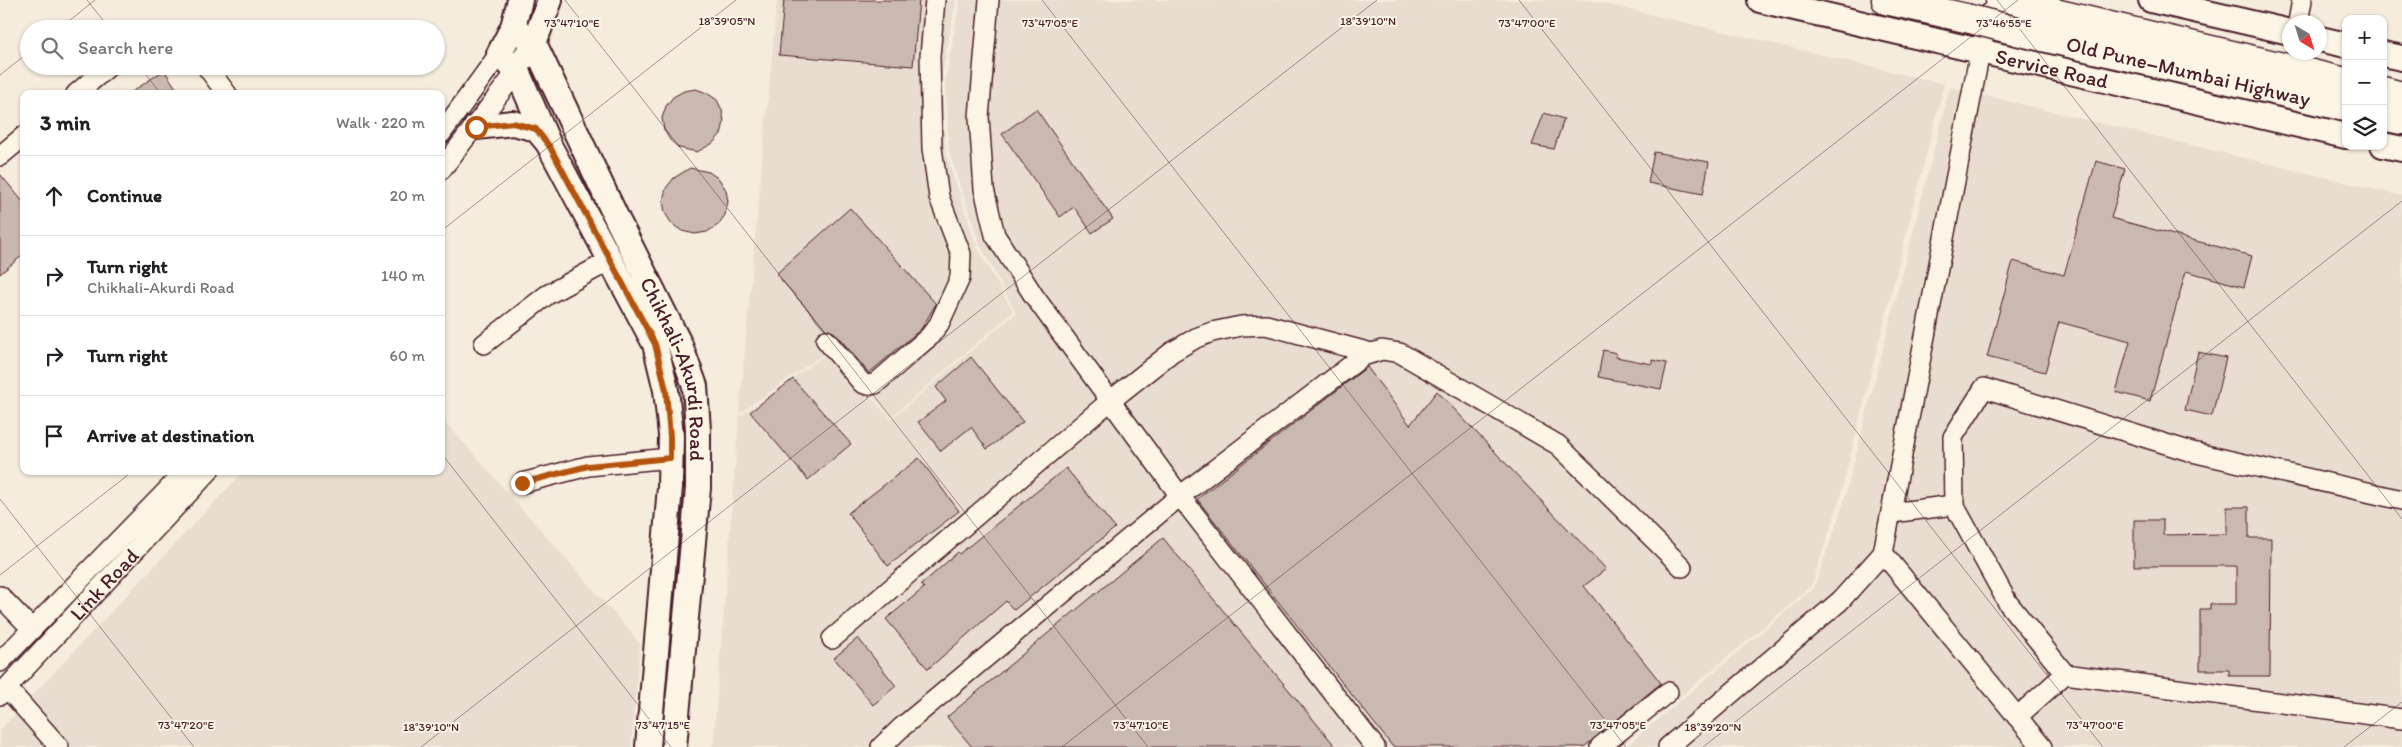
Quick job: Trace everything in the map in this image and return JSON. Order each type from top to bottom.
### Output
[{"type":"highway","name":"Old Pune–Mumbai Highway","points":[[1886,0],[1966,18],[2013,12],[2342,81]]},
{"type":"highway","name":"Old Pune–Mumbai Highway","points":[[2013,12],[2342,106]]},
{"type":"highway","points":[[2387,93],[2402,96]]},
{"type":"highway","points":[[2387,117],[2402,120]]},
{"type":"main road","points":[[499,54],[513,27],[520,0]]},
{"type":"main road","points":[[517,71],[534,44],[550,0]]},
{"type":"main road","name":"Service Road","points":[[1760,0],[2342,135]]},
{"type":"main road","points":[[2151,0],[2282,30]]},
{"type":"main road","name":"Chikhali-Akurdi Road","points":[[513,27],[534,44],[618,221],[680,345],[695,386],[698,430],[698,488],[674,747]]},
{"type":"main road","points":[[2327,41],[2342,44]]},
{"type":"main road","name":"Chikhali-Akurdi Road","points":[[499,54],[517,71],[550,147],[655,344],[666,390],[670,436],[666,550],[648,747]]},
{"type":"main road","points":[[2387,55],[2402,58]]},
{"type":"main road","points":[[476,127],[513,123],[536,129],[550,147]]},
{"type":"main road","points":[[2387,146],[2402,149]]},
{"type":"street","points":[[826,340],[862,382],[868,385],[874,384],[929,337],[939,324],[960,278],[961,254],[938,196],[932,148],[930,56],[935,0]]},
{"type":"street","points":[[989,0],[980,117],[984,189],[995,235],[1034,296],[1180,496],[1375,747]]},
{"type":"street","points":[[1668,747],[1840,600],[1883,553],[1980,52],[1994,0]]},
{"type":"street","points":[[2299,15],[2302,0]]},
{"type":"street","points":[[445,128],[499,54]]},
{"type":"street","points":[[445,165],[517,71]]},
{"type":"street","points":[[81,90],[98,75]]},
{"type":"street","points":[[213,75],[224,90]]},
{"type":"street","points":[[0,156],[20,139]]},
{"type":"street","points":[[484,344],[547,295],[611,260]]},
{"type":"street","points":[[832,639],[1110,401],[1172,352],[1212,332],[1241,326],[1266,325],[1371,353]]},
{"type":"street","points":[[881,747],[902,727],[1180,496],[1362,356],[1382,350],[1400,353],[1558,445],[1682,567]]},
{"type":"street","points":[[2402,500],[2192,452],[1984,388],[1952,437],[1954,505],[2008,603],[2065,674],[2402,719]]},
{"type":"street","points":[[522,483],[588,466],[670,458]]},
{"type":"street","name":"Link Road","points":[[0,662],[8,643],[32,629],[182,475]]},
{"type":"street","name":"Link Road","points":[[4,692],[205,475]]},
{"type":"street","points":[[1891,513],[1954,505]]},
{"type":"street","points":[[1883,553],[2042,747]]},
{"type":"street","points":[[0,596],[32,629]]},
{"type":"street","points":[[8,643],[37,655]]},
{"type":"street","points":[[2017,717],[2065,674]]},
{"type":"street","points":[[4,692],[59,747]]},
{"type":"street","points":[[1600,747],[1668,692]]},
{"type":"shaded area","points":[[777,0],[956,0],[941,80],[946,153],[977,247],[1013,312],[891,417],[829,350],[739,414]]},
{"type":"shaded area","points":[[960,0],[1589,0],[1944,84],[1838,505],[1811,587],[1620,747],[713,747],[739,417],[829,352],[891,419],[1016,313],[980,245],[949,153],[945,81]]},
{"type":"shaded area","points":[[1950,87],[2402,196],[2402,747],[1625,747],[1814,588],[1843,505]]},
{"type":"shaded area","points":[[445,422],[640,643],[631,747],[0,747],[0,730],[240,475],[445,475]]},
{"type":"building","points":[[784,0],[919,0],[913,66],[779,55]]},
{"type":"building","points":[[157,75],[167,75],[177,90],[135,90]]},
{"type":"building","points":[[696,89],[707,93],[717,100],[722,110],[724,122],[721,134],[713,143],[697,152],[679,148],[670,140],[664,130],[662,118],[666,106],[673,97],[684,91]]},
{"type":"building","points":[[1036,109],[1113,219],[1092,233],[1074,207],[1060,217],[1002,134]]},
{"type":"building","points":[[1544,113],[1564,119],[1554,149],[1532,145]]},
{"type":"building","points":[[1654,152],[1709,162],[1703,194],[1648,183]]},
{"type":"building","points":[[2096,161],[2125,169],[2111,218],[2252,256],[2244,287],[2186,271],[2150,401],[2116,392],[2130,341],[2059,322],[2045,372],[1987,357],[2013,261],[2064,275]]},
{"type":"building","points":[[690,168],[709,172],[719,179],[726,190],[728,202],[725,215],[718,225],[707,232],[695,234],[682,231],[672,224],[665,213],[663,201],[666,188],[674,178]]},
{"type":"building","points":[[0,174],[20,198],[20,257],[0,274]]},
{"type":"building","points":[[850,208],[936,304],[921,329],[869,373],[835,333],[825,329],[776,274]]},
{"type":"building","points":[[1603,350],[1616,353],[1616,357],[1652,364],[1652,360],[1667,363],[1661,389],[1598,377]]},
{"type":"building","points":[[2198,352],[2226,358],[2212,416],[2185,410]]},
{"type":"building","points":[[971,357],[1023,422],[987,449],[971,427],[941,451],[918,422],[946,401],[936,387]]},
{"type":"building","points":[[1367,367],[1410,425],[1437,391],[1606,569],[1584,586],[1661,683],[1584,747],[1393,747],[1197,499]]},
{"type":"building","points":[[793,379],[851,444],[808,480],[750,412]]},
{"type":"building","points":[[919,458],[959,511],[888,566],[848,513]]},
{"type":"building","points":[[1066,468],[1115,528],[1014,610],[1006,601],[928,669],[886,619],[924,588],[921,585],[958,552],[959,554]]},
{"type":"building","points":[[2227,507],[2249,507],[2249,538],[2271,538],[2270,676],[2229,676],[2229,670],[2200,670],[2200,609],[2210,609],[2210,604],[2236,604],[2236,566],[2134,566],[2134,520],[2163,520],[2163,535],[2227,534]]},
{"type":"building","points":[[1163,538],[1336,747],[972,747],[947,717]]},
{"type":"building","points":[[858,638],[896,686],[873,705],[834,658]]},
{"type":"route","points":[[476,127],[487,124],[513,123],[536,129],[550,147],[655,344],[666,390],[670,458],[588,466],[522,483]]}]
